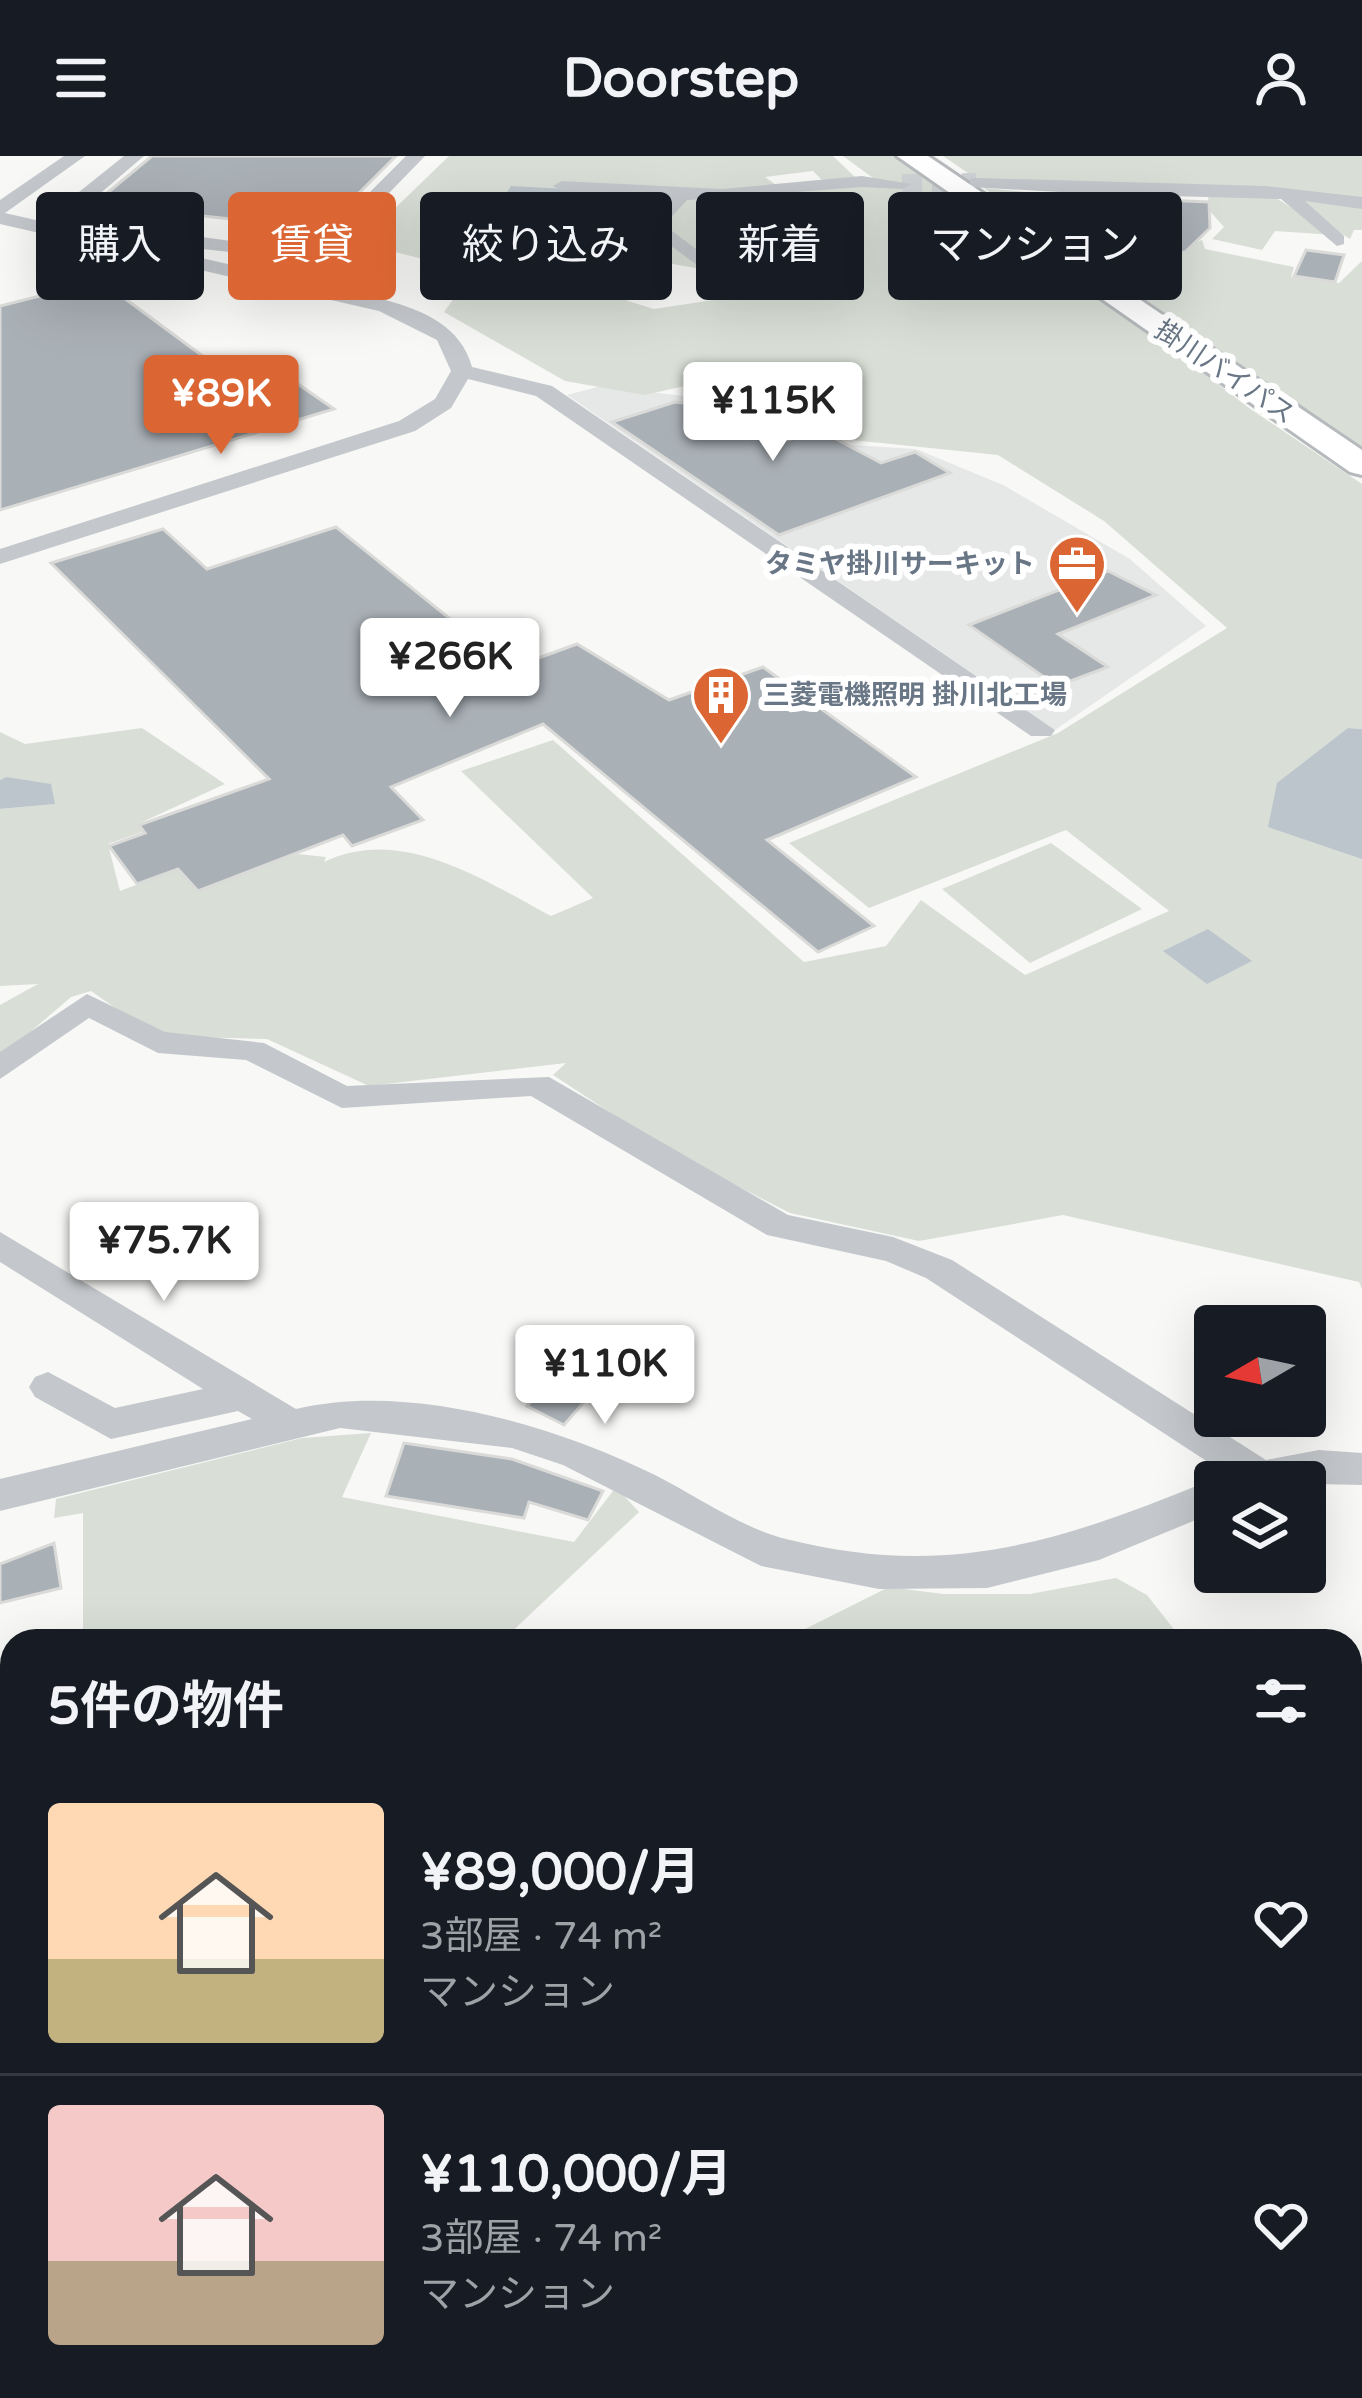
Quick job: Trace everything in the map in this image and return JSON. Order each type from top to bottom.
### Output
[{"type":"highway","name":"掛川バイパス","points":[[906,170],[1362,466]]},
{"type":"street","points":[[0,209],[76,156]]},
{"type":"street","points":[[91,192],[136,156]]},
{"type":"street","points":[[204,244],[315,258],[416,156]]},
{"type":"street","points":[[562,185],[681,195],[751,194],[906,170]]},
{"type":"street","points":[[976,184],[1042,190],[1288,195],[1362,203]]},
{"type":"street","points":[[1119,188],[1121,192]]},
{"type":"street","points":[[681,195],[653,226],[696,258]]},
{"type":"street","points":[[1288,195],[1337,240]]},
{"type":"street","points":[[0,218],[36,226]]},
{"type":"street","points":[[204,266],[419,318],[447,336],[462,371]]},
{"type":"street","points":[[0,557],[407,426],[443,403],[462,371]]},
{"type":"street","points":[[462,371],[544,391],[1041,730]]},
{"type":"street","points":[[0,1068],[87,1004],[158,1042],[253,1050],[342,1097],[537,1085],[779,1226],[893,1250],[939,1269],[1228,1461]]},
{"type":"street","points":[[0,1245],[290,1424]]},
{"type":"street","points":[[48,1387],[111,1424],[243,1395]]},
{"type":"street","points":[[0,1495],[290,1424],[356,1414],[512,1433],[577,1454],[775,1554],[879,1572],[987,1571],[1099,1543],[1194,1505]]},
{"type":"street","points":[[1326,1466],[1362,1469]]},
{"type":"shaded area","points":[[449,156],[833,156],[855,177],[822,180],[813,171],[765,177],[779,187],[873,178],[843,156],[896,156],[949,192],[888,192],[888,300],[1109,300],[1249,408],[1362,484],[1362,729],[1348,728],[1362,857],[1362,1289],[1359,1282],[1063,1215],[919,1241],[790,1213],[669,1151],[553,1075],[566,1063],[369,1086],[267,1039],[155,1036],[91,991],[71,997],[0,1058],[0,1005],[38,984],[0,986],[0,809],[54,804],[6,777],[0,780],[0,732],[25,744],[142,728],[225,784],[138,824],[142,832],[108,844],[120,891],[178,869],[198,890],[298,854],[326,857],[324,862],[383,849],[442,862],[551,916],[593,898],[461,771],[553,740],[804,962],[886,946],[921,900],[1025,975],[1169,911],[1066,830],[869,908],[789,843],[1058,733],[1227,628],[1104,521],[998,455],[852,440],[702,382],[645,395],[565,381],[444,312],[453,300],[625,300],[654,309],[713,300],[864,300],[864,192],[696,192],[696,268],[672,264],[672,192],[420,192],[420,258],[396,252],[396,207]]},
{"type":"shaded area","points":[[943,156],[1362,156],[1362,230],[1354,230],[1350,239],[1278,194],[981,182]]},
{"type":"shaded area","points":[[511,186],[585,190],[584,192],[507,192]]},
{"type":"shaded area","points":[[1209,193],[1273,196],[1335,235],[1275,231],[1262,250],[1212,239],[1224,227],[1207,208]]},
{"type":"shaded area","points":[[1202,240],[1205,249],[1294,267],[1291,277],[1339,283],[1362,261],[1362,453],[1144,300],[1182,300],[1182,247]]},
{"type":"shaded area","name":"タミヤ掛川サーキット","points":[[601,386],[767,406],[835,444],[916,449],[1003,485],[1130,559],[1206,626],[1055,730],[567,395]]},
{"type":"shaded area","points":[[1348,728],[1362,729],[1362,859],[1268,827],[1277,783]]},
{"type":"shaded area","points":[[0,780],[51,784],[55,804],[0,809]]},
{"type":"shaded area","points":[[1051,843],[1142,909],[1030,963],[942,889]]},
{"type":"shaded area","points":[[1208,929],[1252,961],[1207,984],[1163,951]]},
{"type":"shaded area","points":[[371,1433],[342,1497],[574,1542],[616,1487],[639,1512],[515,1629],[83,1629],[83,1513],[54,1518],[56,1499],[302,1438]]},
{"type":"shaded area","points":[[1116,1578],[1147,1595],[1174,1629],[805,1629],[889,1587],[943,1594],[1030,1594]]},
{"type":"building","points":[[152,156],[396,156],[360,192],[228,192],[228,219],[204,216],[204,192],[108,192]]},
{"type":"building","points":[[1182,201],[1209,202],[1210,228],[1185,252]]},
{"type":"building","points":[[1306,250],[1344,255],[1335,282],[1294,276]]},
{"type":"building","points":[[36,297],[127,300],[254,394],[295,382],[334,409],[0,510],[0,306]]},
{"type":"building","points":[[675,402],[742,410],[788,440],[817,429],[881,463],[915,452],[950,473],[779,535],[612,422]]},
{"type":"building","name":"三菱電機照明 掛川北工場","points":[[336,527],[511,668],[577,644],[669,700],[763,667],[916,777],[767,840],[874,926],[818,952],[543,724],[391,787],[423,820],[352,846],[343,835],[198,891],[178,869],[137,884],[109,846],[145,833],[139,825],[269,779],[51,563],[163,529],[207,569]]},
{"type":"building","points":[[1108,571],[1156,595],[1058,634],[1108,667],[1057,686],[969,625]]},
{"type":"building","points":[[548,1383],[585,1401],[564,1425],[527,1406]]},
{"type":"building","points":[[404,1443],[512,1459],[603,1491],[588,1520],[529,1502],[524,1518],[386,1496]]},
{"type":"building","points":[[54,1543],[61,1588],[0,1603],[0,1564]]},
{"type":"tunnel","points":[[902,184],[976,183]]},
{"type":"place","name":"タミヤ掛川サーキット","points":[[1077,615]]},
{"type":"place","name":"三菱電機照明 掛川北工場","points":[[721,746]]}]
